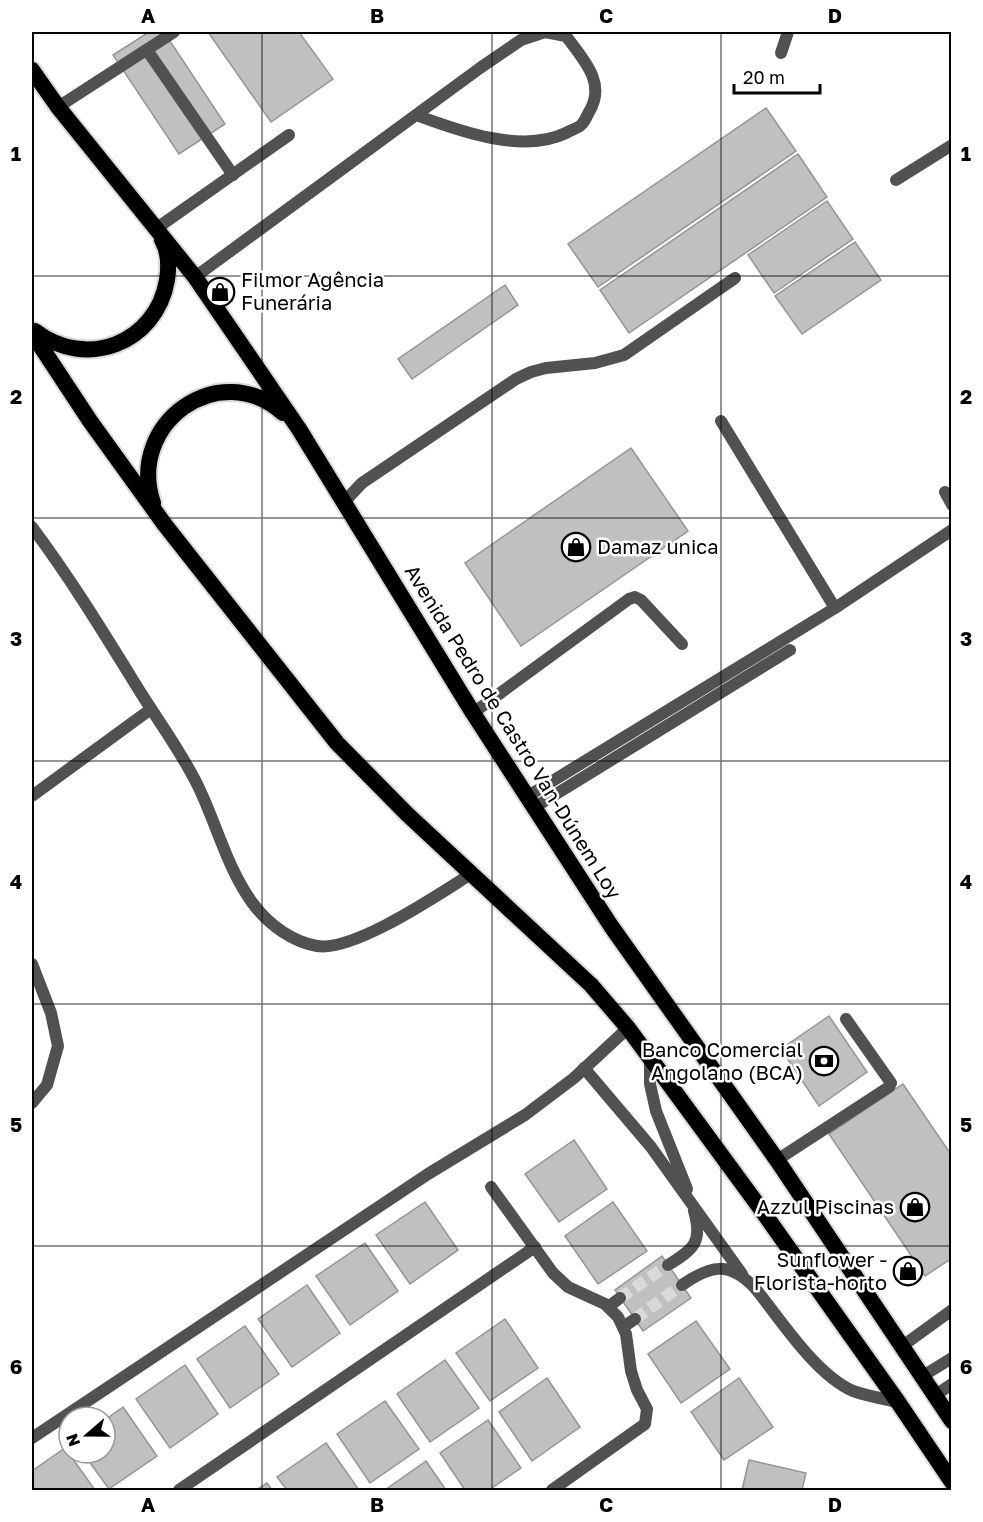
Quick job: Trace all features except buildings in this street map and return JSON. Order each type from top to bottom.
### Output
[{"type":"highway","name":"Avenida Pedro de Castro Van-Dúnem Loy","points":[[32,70],[58,107],[195,277],[299,429],[473,713],[611,926],[777,1160],[951,1421]]},
{"type":"highway","points":[[32,331],[56,344],[83,350],[111,346],[135,334],[150,319],[161,301],[168,274],[166,246],[155,226]]},
{"type":"highway","points":[[32,331],[90,421],[165,525],[337,743],[406,814],[591,985],[628,1028],[758,1205],[898,1402],[951,1482]]},
{"type":"highway","points":[[165,525],[150,495],[148,462],[156,437],[182,407],[218,393],[245,394],[257,397],[280,410],[299,429]]},
{"type":"street","points":[[58,107],[174,32]]},
{"type":"street","points":[[195,277],[416,115],[521,40],[545,32],[566,36],[586,63],[597,90],[593,106],[582,125],[552,139],[525,142],[490,137],[450,127],[416,115]]},
{"type":"street","points":[[781,52],[788,32]]},
{"type":"street","points":[[147,50],[232,175]]},
{"type":"street","points":[[155,226],[289,135]]},
{"type":"street","points":[[896,180],[951,145]]},
{"type":"street","points":[[344,502],[362,483],[516,379],[546,368],[595,363],[624,355],[735,278]]},
{"type":"street","points":[[721,421],[835,608]]},
{"type":"street","points":[[945,492],[951,505]]},
{"type":"street","points":[[32,527],[105,636],[198,785],[233,867],[254,906],[286,935],[319,946],[356,940],[471,874]]},
{"type":"street","points":[[532,802],[951,531]]},
{"type":"street","points":[[473,713],[629,599],[635,597],[641,600],[682,644]]},
{"type":"street","points":[[532,802],[790,650]]},
{"type":"street","points":[[32,796],[151,709]]},
{"type":"street","points":[[32,964],[51,1013],[58,1046],[47,1085],[32,1103]]},
{"type":"street","points":[[777,1160],[889,1087],[891,1083],[846,1019]]},
{"type":"street","points":[[32,1438],[428,1174],[525,1115],[559,1090],[628,1028]]},
{"type":"street","points":[[650,1059],[650,1084],[656,1111],[692,1202],[699,1228],[692,1247],[686,1254],[668,1265]]},
{"type":"street","points":[[584,1068],[631,1120],[745,1277],[815,1363],[834,1380],[854,1391],[898,1402]]},
{"type":"street","points":[[491,1187],[553,1273],[568,1287],[605,1304],[618,1317],[626,1334],[631,1371],[646,1409],[645,1424],[552,1491]]},
{"type":"street","points":[[179,1491],[535,1247]]},
{"type":"street","points":[[682,1285],[714,1268],[731,1269],[745,1277]]},
{"type":"street","points":[[608,1307],[620,1298]]},
{"type":"street","points":[[901,1347],[951,1310]]},
{"type":"street","points":[[623,1327],[635,1318]]},
{"type":"street","points":[[921,1377],[951,1358]]},
{"type":"street","points":[[934,1396],[951,1383]]},
{"type":"tunnel","points":[[620,1298],[668,1265]]},
{"type":"tunnel","points":[[635,1319],[682,1285]]},
{"type":"place","name":"Filmor Agência Funerária","points":[[220,292]]},
{"type":"place","name":"Damaz unica","points":[[576,547]]},
{"type":"place","name":"Banco Comercial Angolano (BCA)","points":[[824,1061]]},
{"type":"place","name":"Azzul Piscinas","points":[[915,1207]]},
{"type":"place","name":"Sunflower - Florista-horto","points":[[908,1271]]}]
